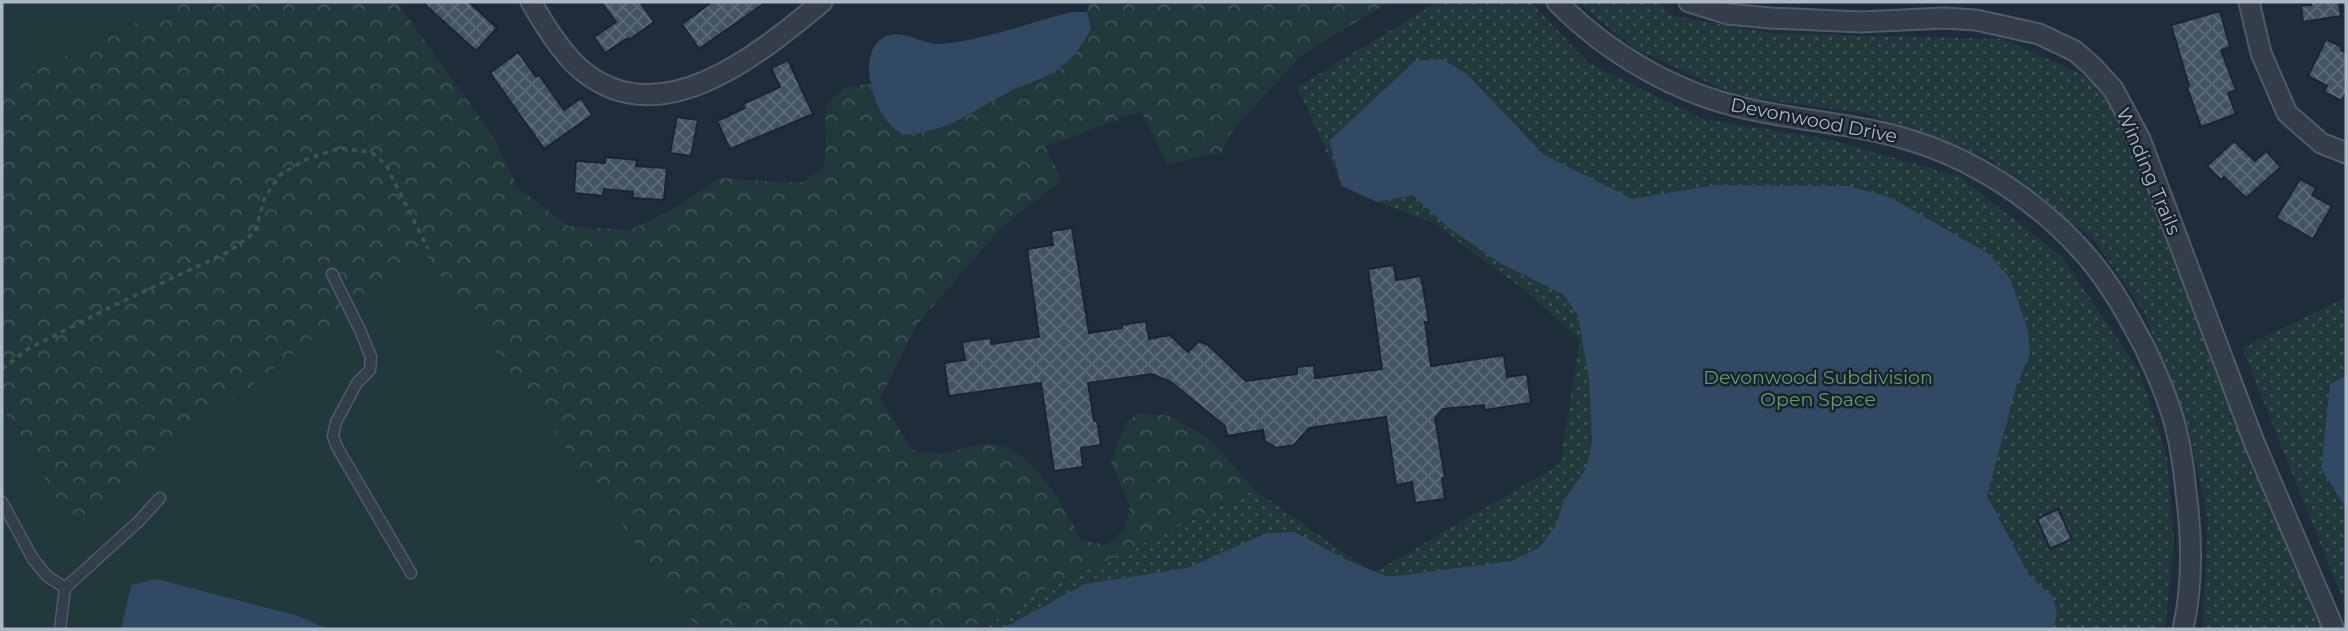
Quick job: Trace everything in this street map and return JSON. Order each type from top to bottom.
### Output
[{"type":"street","points":[[531,2],[565,53],[586,73],[617,90],[655,95],[697,85],[733,68],[773,42],[822,2]]},
{"type":"street","name":"Devonwood Drive","points":[[1557,2],[1588,31],[1627,58],[1670,82],[1711,99],[1746,109],[1857,126],[1922,144],[1965,163],[2000,183],[2056,223],[2095,265],[2125,309],[2155,369],[2175,423],[2190,522],[2187,610],[2183,629]]},
{"type":"street","name":"Winding Trails","points":[[1689,2],[1728,14],[1770,18],[1861,22],[1944,18],[1976,20],[2039,34],[2075,51],[2092,66],[2113,89],[2140,139],[2254,442],[2334,629]]},
{"type":"street","points":[[2249,2],[2261,53],[2287,113],[2321,143],[2346,153]]},
{"type":"lane","points":[[332,274],[371,357],[370,370],[357,383],[336,422],[333,436],[411,573]]},
{"type":"lane","points":[[60,629],[65,588],[138,522],[160,498]]},
{"type":"lane","points":[[2,502],[33,559],[47,576],[65,588]]},
{"type":"path","points":[[2,369],[29,349],[230,251],[255,232],[265,197],[280,175],[305,160],[339,148],[371,152],[386,166],[428,249]]},
{"type":"green space","points":[[2,2],[178,2],[2,87]]},
{"type":"green space","points":[[178,2],[397,2],[492,134],[518,188],[569,226],[630,230],[676,207],[719,178],[800,183],[824,168],[825,106],[845,87],[870,84],[886,120],[956,122],[1008,92],[1052,73],[1091,29],[1087,12],[1090,2],[1389,2],[1301,56],[1230,134],[1222,152],[1167,164],[1141,111],[1045,147],[1062,180],[1000,229],[916,326],[880,399],[913,450],[946,453],[993,444],[1008,448],[1021,456],[1057,497],[1081,540],[1107,545],[1125,528],[1130,506],[1111,462],[1126,422],[1139,413],[1170,416],[1209,438],[1255,490],[1028,598],[983,629],[698,629],[424,253],[72,524],[2,407],[2,87]]},
{"type":"green space","name":"Devonwood Subdivision Open Space","points":[[1437,2],[1531,2],[1587,62],[1703,119],[1828,139],[1959,176],[2062,257],[2140,372],[2167,457],[2174,540],[2165,629],[983,629],[1028,598],[1255,490],[1373,573],[1560,464],[1580,340],[1524,290],[1433,223],[1342,186],[1297,87]]},
{"type":"green space","points":[[1578,2],[1659,2],[1673,16],[1771,33],[2003,39],[2086,76],[2113,100],[2158,196],[2324,629],[2202,629],[2208,519],[2188,426],[2144,312],[2093,239],[1989,158],[1863,113],[1737,96],[1634,48]]},
{"type":"green space","points":[[424,253],[698,629],[2,629],[2,407],[72,524]]},
{"type":"green space","points":[[2346,297],[2346,376],[2330,384],[2321,467],[2346,509],[2346,608],[2242,348]]},
{"type":"water","points":[[1071,12],[1087,12],[1091,29],[1074,54],[1052,73],[933,130],[903,135],[882,113],[873,93],[869,69],[873,49],[886,36],[901,35],[940,44],[957,42]]},
{"type":"water","name":"Devonwood Subdivision Open Space","points":[[1442,59],[1467,74],[1543,154],[1632,199],[1715,185],[1847,186],[1890,197],[1989,254],[2010,278],[2028,330],[2030,354],[2016,387],[1987,496],[2029,575],[2053,597],[2057,614],[2053,629],[1001,629],[1085,584],[1187,568],[1267,533],[1295,532],[1347,560],[1389,577],[1511,561],[1540,547],[1556,525],[1564,500],[1586,469],[1592,441],[1589,379],[1578,316],[1563,294],[1500,263],[1449,228],[1413,195],[1377,202],[1342,186],[1329,141],[1415,61]]},
{"type":"water","points":[[2346,376],[2346,509],[2321,468],[2330,384]]},
{"type":"water","points":[[157,579],[298,616],[328,629],[121,629],[131,585]]},
{"type":"building","points":[[422,2],[469,2],[497,28],[476,51]]},
{"type":"building","points":[[601,2],[640,2],[654,22],[605,53],[594,37],[616,22]]},
{"type":"building","points":[[712,2],[766,2],[699,49],[682,24]]},
{"type":"building","points":[[2310,2],[2339,2],[2341,16],[2303,22],[2301,6],[2311,5]]},
{"type":"building","points":[[2220,11],[2230,47],[2221,50],[2236,90],[2228,93],[2236,114],[2201,127],[2187,87],[2189,86],[2171,25]]},
{"type":"building","points":[[2326,39],[2342,47],[2341,50],[2346,53],[2346,93],[2342,101],[2324,92],[2327,86],[2308,76]]},
{"type":"building","points":[[518,52],[536,77],[539,75],[564,110],[581,98],[592,115],[544,149],[490,73]]},
{"type":"building","points":[[788,60],[813,114],[730,149],[717,121],[745,108],[743,104],[780,87],[771,68]]},
{"type":"building","points":[[677,117],[698,120],[691,156],[670,153]]},
{"type":"building","points":[[2234,141],[2255,161],[2266,151],[2281,167],[2246,198],[2224,177],[2221,180],[2207,166]]},
{"type":"building","points":[[606,157],[637,160],[636,166],[667,168],[664,200],[632,198],[633,192],[604,189],[603,196],[574,193],[576,161],[605,163]]},
{"type":"building","points":[[2300,179],[2316,188],[2312,195],[2332,206],[2313,239],[2276,218]]},
{"type":"building","points":[[1072,228],[1089,333],[1146,321],[1149,339],[1170,335],[1188,352],[1199,341],[1208,345],[1246,381],[1297,374],[1297,367],[1314,365],[1315,378],[1382,369],[1368,269],[1394,265],[1396,280],[1421,276],[1429,322],[1425,322],[1431,366],[1504,355],[1507,377],[1527,374],[1531,403],[1485,410],[1484,405],[1443,409],[1435,418],[1445,478],[1442,478],[1445,499],[1415,503],[1412,482],[1396,485],[1386,417],[1309,428],[1294,445],[1276,448],[1265,441],[1263,430],[1227,436],[1225,426],[1171,382],[1152,374],[1088,383],[1101,445],[1081,448],[1083,467],[1054,471],[1041,383],[949,396],[944,363],[965,360],[962,342],[991,338],[991,344],[1039,337],[1027,249],[1053,245],[1051,231]]},
{"type":"building","points":[[2058,509],[2072,539],[2050,549],[2037,519]]}]
